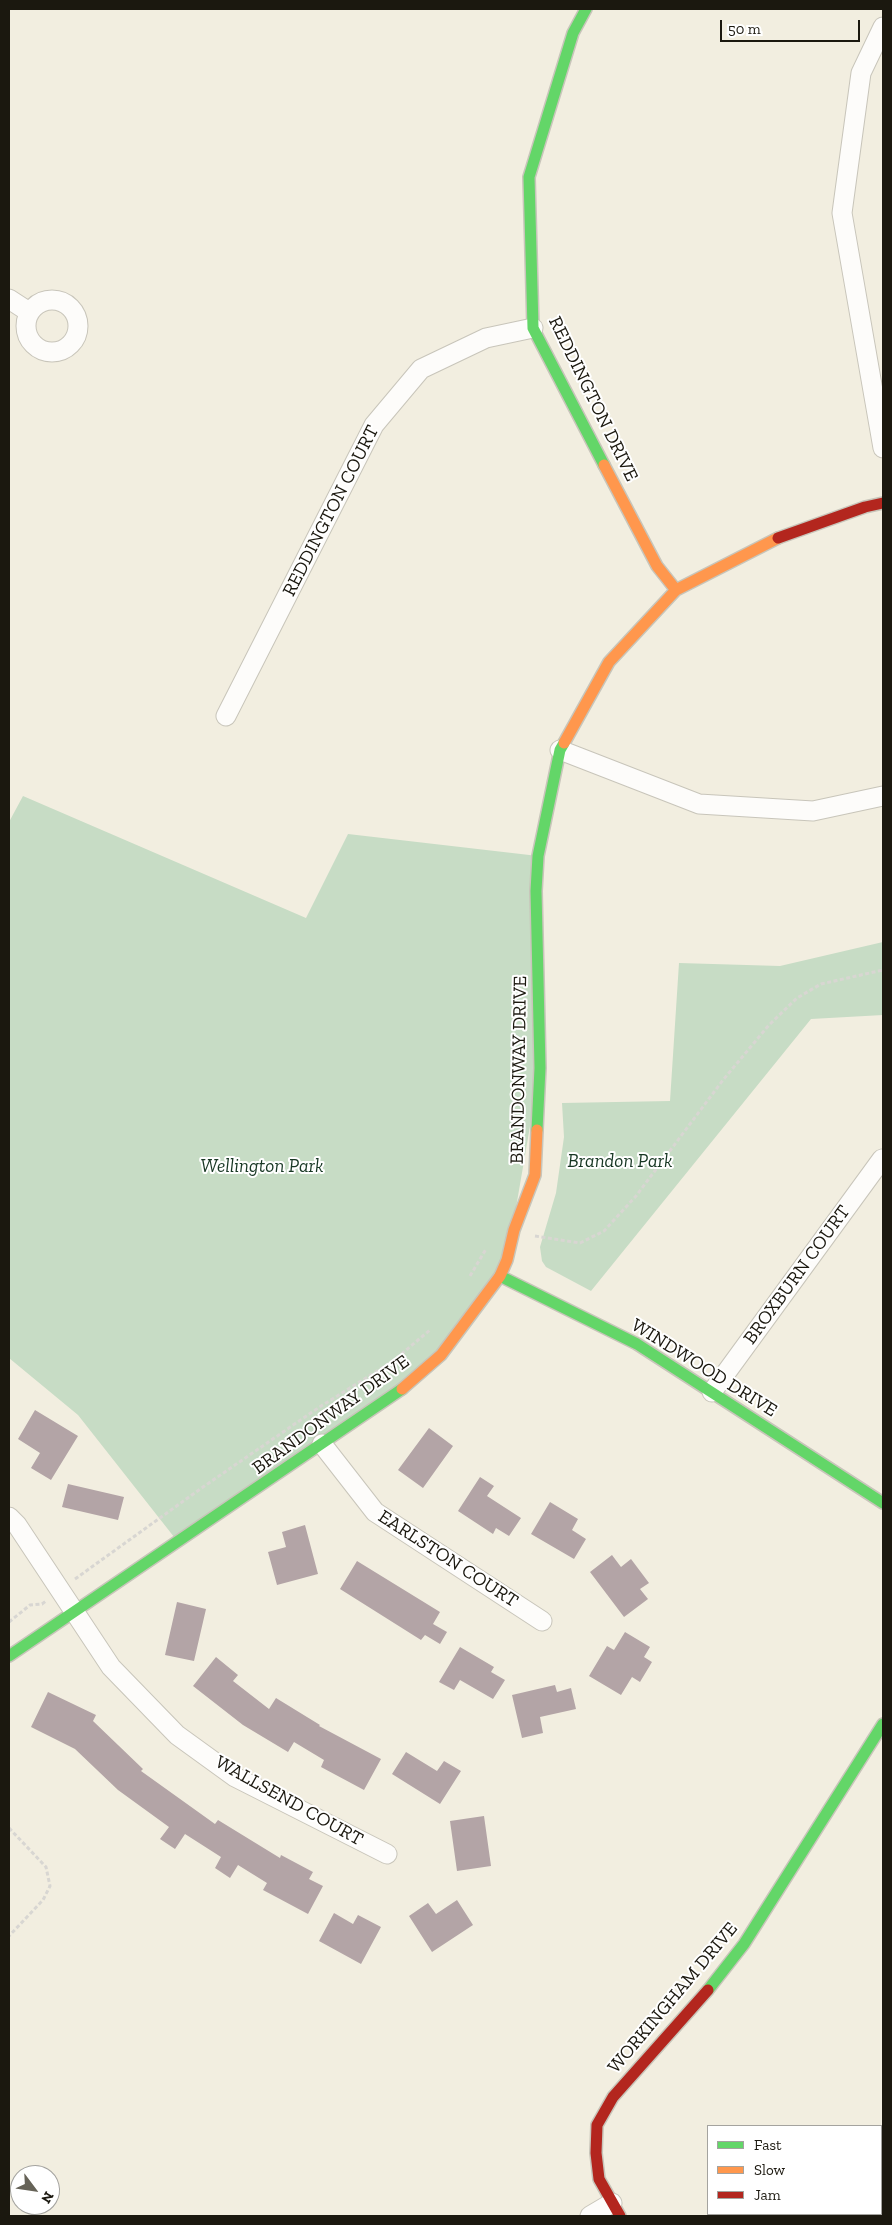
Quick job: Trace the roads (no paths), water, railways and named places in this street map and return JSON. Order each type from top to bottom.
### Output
[{"type":"street","name":"REDDINGTON DRIVE","points":[[586,9],[574,33],[529,177],[533,328],[657,566],[676,590]]},
{"type":"street","points":[[883,27],[860,73],[842,213],[883,448]]},
{"type":"street","points":[[9,299],[29,312]]},
{"type":"street","name":"REDDINGTON COURT","points":[[226,716],[374,425],[421,369],[486,338],[533,328]]},
{"type":"street","name":"BRANDONWAY DRIVE","points":[[9,1656],[396,1394],[441,1355],[500,1276],[507,1260],[514,1230],[535,1175],[540,1068],[536,891],[538,856],[546,807],[560,750],[609,662],[676,590],[770,541],[865,507],[883,503]]},
{"type":"street","points":[[560,750],[699,804],[812,811],[883,796]]},
{"type":"street","name":"BROXBURN COURT","points":[[712,1392],[882,1158]]},
{"type":"street","name":"WINDWOOD DRIVE","points":[[500,1276],[636,1344],[883,1503]]},
{"type":"street","name":"EARLSTON COURT","points":[[322,1444],[375,1512],[542,1621]]},
{"type":"street","name":"WALLSEND COURT","points":[[9,1517],[17,1525],[111,1667],[177,1735],[235,1777],[386,1854]]},
{"type":"street","name":"WORKINGHAM DRIVE","points":[[616,2210],[599,2179],[596,2153],[598,2125],[613,2097],[641,2063],[701,1998],[744,1944],[883,1724]]},
{"type":"street","points":[[590,2216],[616,2210]]},
{"type":"park label","name":"Brandon Park","points":[[620,1162]]},
{"type":"park label","name":"Wellington Park","points":[[262,1167]]}]
